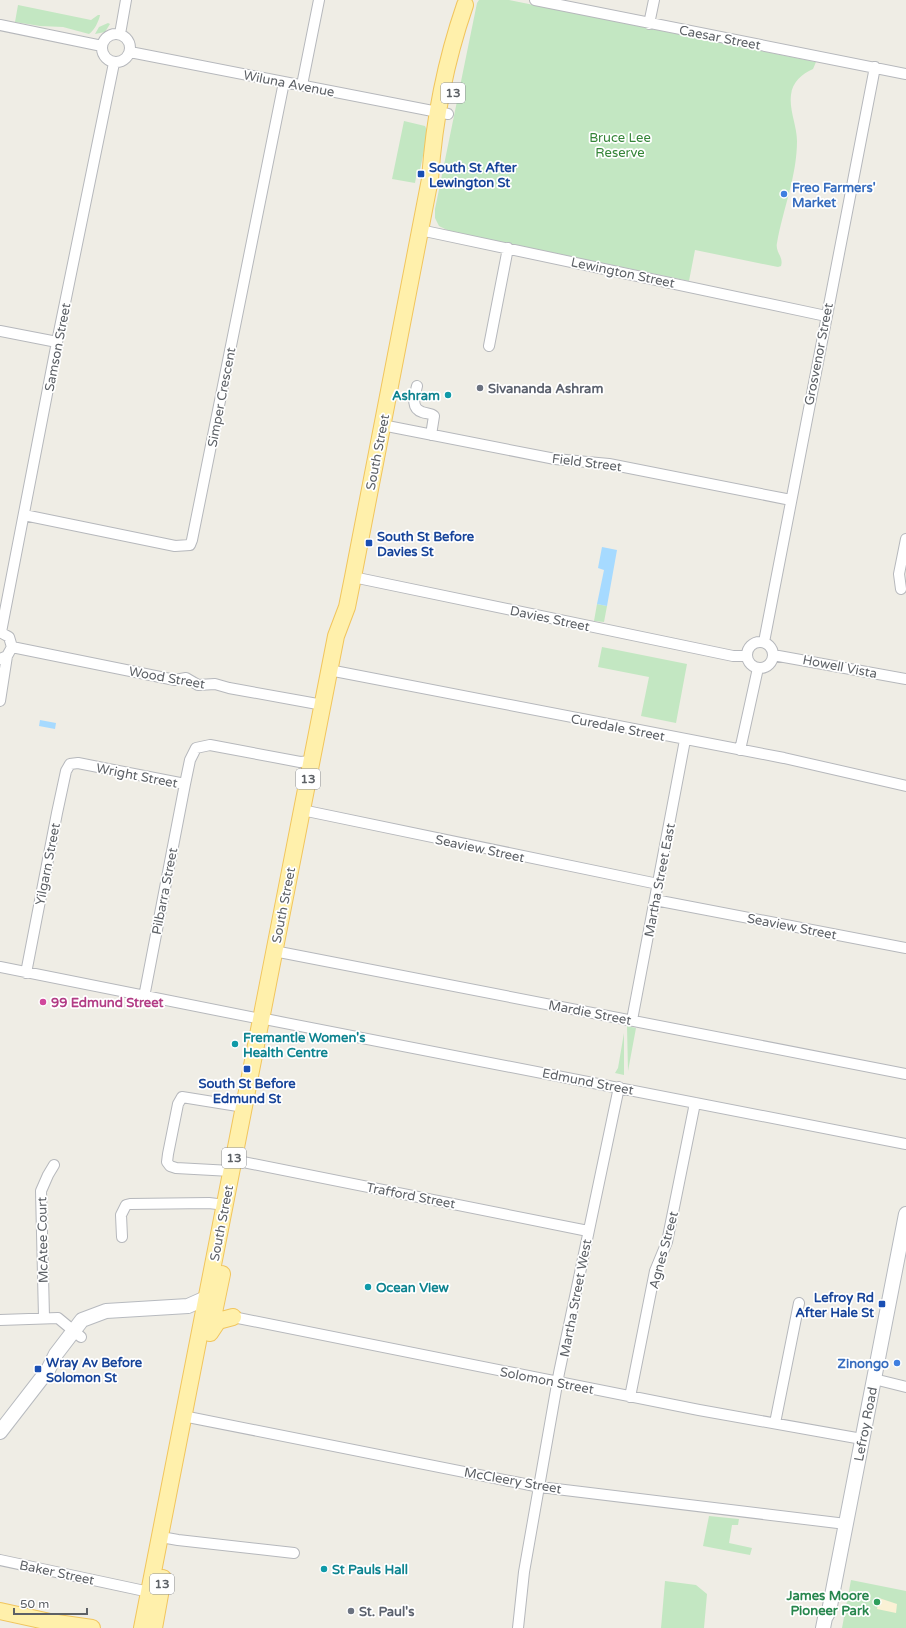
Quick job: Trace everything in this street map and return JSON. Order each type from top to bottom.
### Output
[{"type":"main road","name":"South Street","points":[[236,1164],[334,671],[336,636],[347,607],[430,179],[432,150],[444,114],[453,40],[466,2]]},
{"type":"main road","name":"South Street","points":[[306,811],[312,761],[323,705],[334,671]]},
{"type":"main road","name":"South Street","points":[[216,1312],[207,1310],[211,1302],[223,1242],[244,1108],[266,1019]]},
{"type":"main road","name":"13","points":[[187,1416],[210,1334],[216,1322],[216,1312]]},
{"type":"main road","name":"13","points":[[154,1628],[155,1593],[187,1416],[192,1373],[216,1312]]},
{"type":"main road","name":"13","points":[[142,1628],[155,1593]]},
{"type":"main road","points":[[0,1611],[50,1622],[92,1628]]},
{"type":"main road","points":[[0,1619],[46,1628]]},
{"type":"street","points":[[120,34],[126,0]]},
{"type":"street","points":[[302,85],[319,0]]},
{"type":"street","name":"Caesar Street","points":[[535,0],[649,24],[906,74]]},
{"type":"street","points":[[649,24],[654,0]]},
{"type":"street","points":[[0,25],[102,46]]},
{"type":"street","points":[[120,34],[128,41],[130,52],[124,60],[114,63],[104,57],[102,46],[108,36],[120,34]]},
{"type":"street","name":"Wiluna Avenue","points":[[130,52],[444,114]]},
{"type":"street","name":"Samson Street","points":[[0,632],[114,63]]},
{"type":"street","name":"Grosvenor Street","points":[[764,642],[875,67]]},
{"type":"street","name":"Simper Crescent","points":[[24,515],[176,546],[190,545],[194,532],[284,82]]},
{"type":"street","name":"Lewington Street","points":[[420,230],[826,316]]},
{"type":"street","points":[[489,346],[508,248]]},
{"type":"street","points":[[0,331],[57,342]]},
{"type":"street","points":[[417,386],[414,402],[416,408],[422,412],[434,416],[431,435]]},
{"type":"street","name":"Field Street","points":[[382,425],[555,459],[609,464],[791,500]]},
{"type":"street","points":[[901,589],[899,574],[906,540]]},
{"type":"street","name":"Davies Street","points":[[353,577],[733,656],[747,656]]},
{"type":"street","points":[[0,632],[9,637],[0,701]]},
{"type":"street","points":[[764,642],[771,647],[773,655],[771,662],[765,667],[758,668],[750,664],[747,656],[749,648],[756,643],[764,642]]},
{"type":"street","name":"Wood Street","points":[[6,654],[175,680],[186,678],[198,685],[215,684],[229,688],[323,705]]},
{"type":"street","name":"Howell Vista","points":[[773,655],[906,679]]},
{"type":"street","points":[[740,750],[758,668]]},
{"type":"street","name":"Curedale Street","points":[[334,671],[740,750],[906,786]]},
{"type":"street","name":"Martha Street East","points":[[632,1020],[685,740]]},
{"type":"street","name":"Wright Street","points":[[78,763],[185,784],[190,760],[196,748],[210,745],[300,762],[312,761]]},
{"type":"street","name":"Yilgarn Street","points":[[26,973],[66,771],[70,764],[78,763]]},
{"type":"street","name":"Pilbarra Street","points":[[144,997],[185,784]]},
{"type":"street","name":"Seaview Street","points":[[306,811],[658,884]]},
{"type":"street","name":"Seaview Street","points":[[655,900],[906,948]]},
{"type":"street","name":"Mardie Street","points":[[279,952],[906,1074]]},
{"type":"street","name":"Edmund Street","points":[[0,968],[144,997],[619,1087],[906,1144]]},
{"type":"street","name":"Martha Street West","points":[[518,1628],[524,1572],[559,1382],[588,1231],[619,1087]]},
{"type":"street","name":"Trafford Street","points":[[244,1108],[182,1098],[178,1104],[167,1162],[170,1166],[236,1164],[588,1231]]},
{"type":"street","name":"Agnes Street","points":[[630,1397],[655,1271],[667,1242],[695,1103]]},
{"type":"street","name":"McAtee Court","points":[[44,1317],[41,1191],[54,1165]]},
{"type":"street","points":[[122,1237],[121,1215],[126,1206],[130,1204],[209,1202],[229,1209]]},
{"type":"street","name":"Lefroy Road","points":[[823,1628],[825,1618],[829,1611],[906,1214]]},
{"type":"street","points":[[775,1423],[799,1303]]},
{"type":"street","name":"Solomon Street","points":[[0,1432],[48,1370],[56,1354],[78,1334],[89,1327],[105,1319],[216,1312],[630,1397],[862,1439]]},
{"type":"street","points":[[0,1320],[44,1317],[58,1318],[78,1334]]},
{"type":"street","points":[[874,1380],[906,1386]]},
{"type":"street","name":"McCleery Street","points":[[187,1416],[540,1487],[846,1524]]},
{"type":"street","points":[[165,1538],[294,1553]]},
{"type":"street","name":"Baker Street","points":[[0,1560],[155,1593]]},
{"type":"street","name":"Lefroy Road","points":[[829,1611],[832,1618],[831,1628]]},
{"type":"green space","name":"Bruce Lee Reserve","points":[[479,0],[509,0],[816,62],[813,69],[798,79],[792,90],[791,106],[797,141],[795,167],[777,243],[777,249],[782,263],[781,266],[778,267],[695,250],[689,281],[449,231],[439,226],[435,218],[435,209],[477,3]]},
{"type":"green space","points":[[18,5],[91,20],[100,15],[96,26],[89,34],[63,27],[40,26],[15,22]]},
{"type":"green space","points":[[108,23],[110,24],[105,32],[95,34],[99,27]]},
{"type":"green space","points":[[404,121],[425,126],[428,132],[420,170],[417,172],[415,183],[392,179]]},
{"type":"green space","points":[[597,604],[607,606],[604,622],[594,621]]},
{"type":"green space","points":[[602,647],[687,664],[676,723],[641,716],[649,677],[598,667]]},
{"type":"green space","points":[[627,1026],[636,1028],[628,1071]]},
{"type":"green space","points":[[624,1033],[624,1075],[615,1073],[618,1068]]},
{"type":"green space","points":[[709,1516],[739,1519],[738,1525],[732,1525],[729,1543],[752,1548],[750,1555],[703,1546]]},
{"type":"green space","name":"James Moore Pioneer Park","points":[[851,1580],[906,1591],[906,1628],[842,1628]]},
{"type":"green space","points":[[665,1581],[696,1585],[707,1594],[704,1628],[661,1628]]},
{"type":"sand","points":[[879,1598],[897,1604],[896,1613],[877,1609]]},
{"type":"water","points":[[602,547],[617,550],[607,606],[597,604],[604,570],[598,568]]},
{"type":"water","points":[[40,720],[56,723],[55,729],[39,726]]},
{"type":"place","name":"South St After Lewington St","points":[[421,174]]},
{"type":"place","name":"Freo Farmers' Market","points":[[784,194]]},
{"type":"place","name":"Sivananda Ashram","points":[[480,388]]},
{"type":"place","name":"Ashram","points":[[448,395]]},
{"type":"place","name":"South St Before Davies St","points":[[369,543]]},
{"type":"place","name":"99 Edmund Street","points":[[43,1002]]},
{"type":"place","name":"Fremantle Women's Health Centre","points":[[235,1044]]},
{"type":"place","name":"South St Before Edmund St","points":[[247,1069]]},
{"type":"place","name":"Ocean View","points":[[368,1287]]},
{"type":"place","name":"Lefroy Rd After Hale St","points":[[882,1304]]},
{"type":"place","name":"Zinongo","points":[[897,1363]]},
{"type":"place","name":"Wray Av Before Solomon St","points":[[38,1369]]},
{"type":"place","name":"St Pauls Hall","points":[[324,1569]]},
{"type":"place","name":"James Moore Pioneer Park","points":[[877,1602]]},
{"type":"place","name":"St. Paul's","points":[[351,1611]]}]
